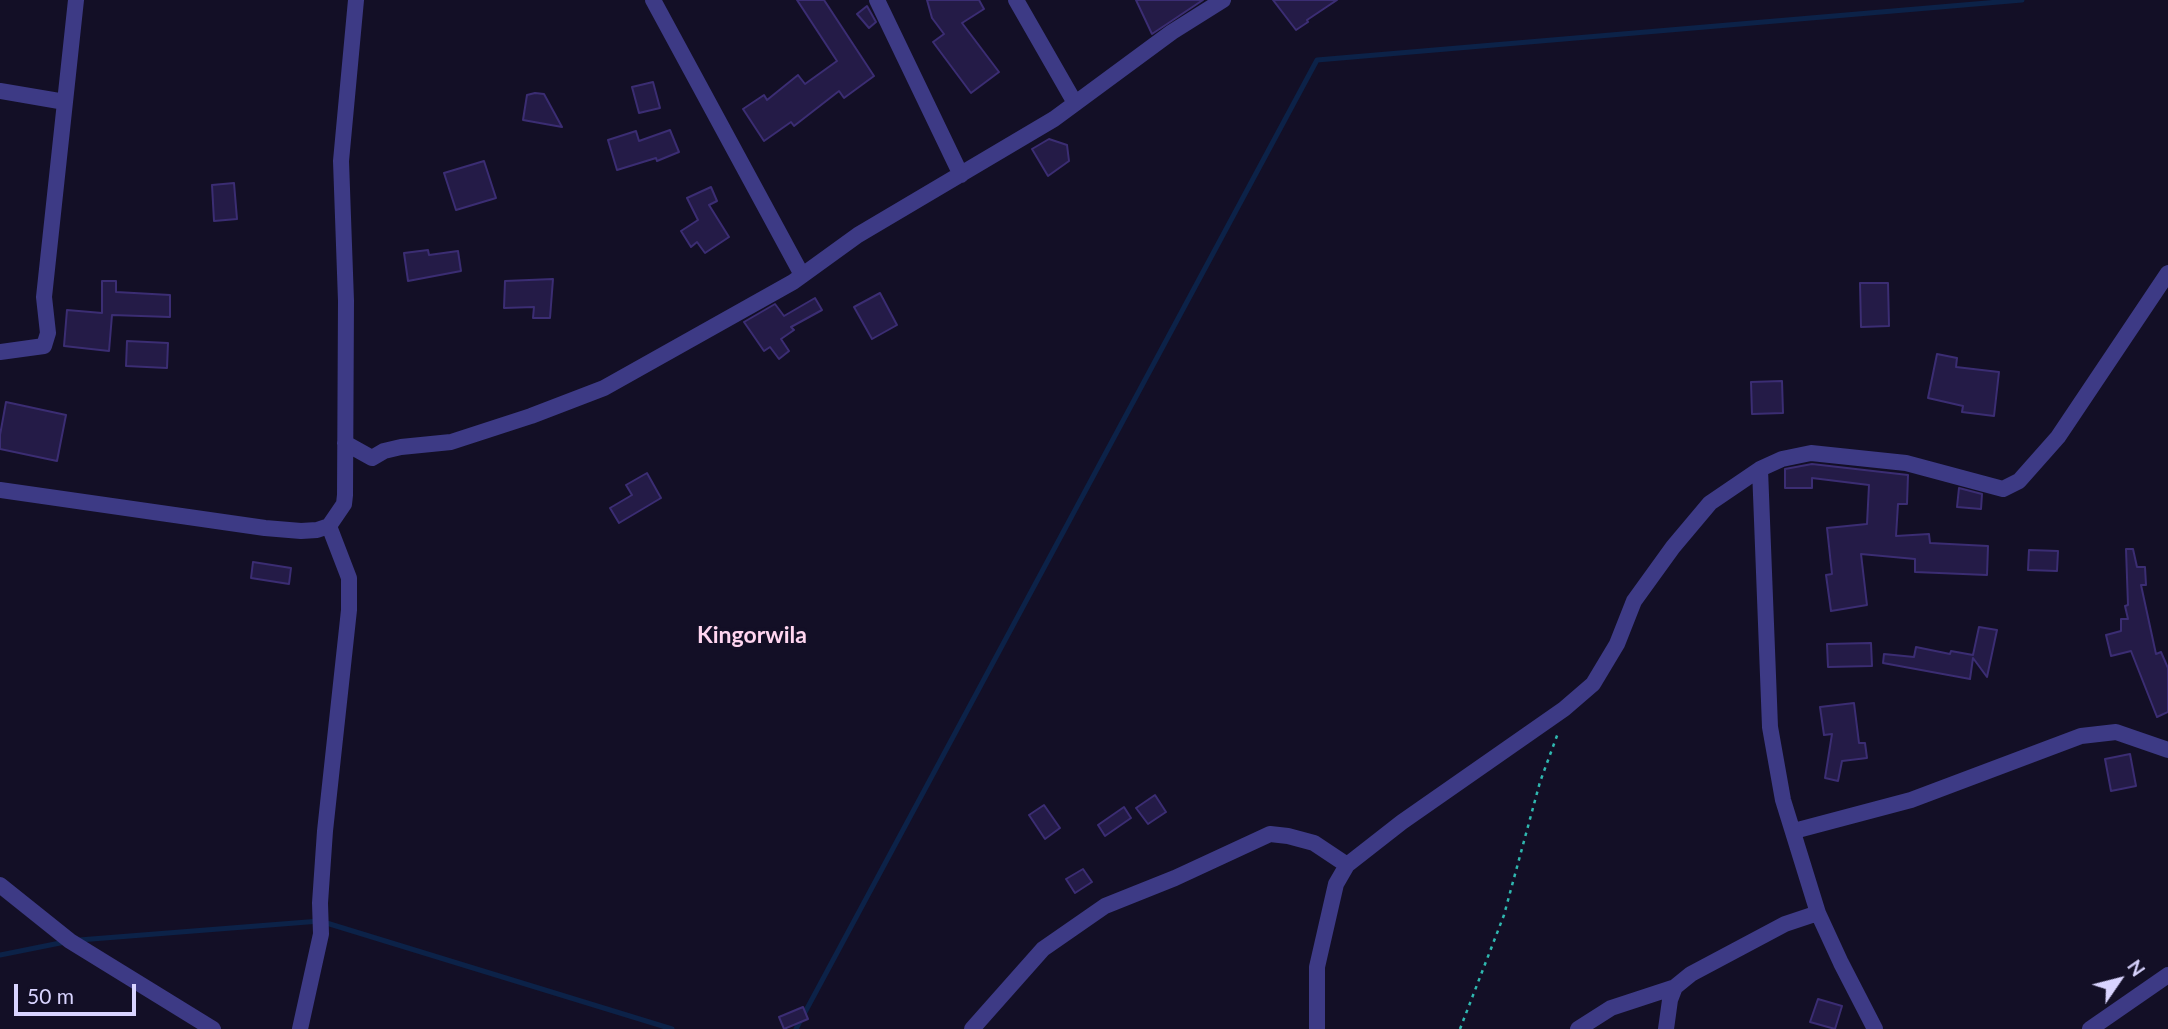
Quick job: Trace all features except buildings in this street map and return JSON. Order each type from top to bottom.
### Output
[{"type":"street","points":[[0,352],[44,346],[48,333],[44,297],[76,0]]},
{"type":"street","points":[[0,491],[265,528],[317,530],[329,526],[344,504],[346,301],[341,161],[356,0]]},
{"type":"street","points":[[653,0],[792,251],[802,275]]},
{"type":"street","points":[[877,0],[961,175]]},
{"type":"street","points":[[1016,0],[1075,103]]},
{"type":"street","points":[[345,443],[372,458],[384,451],[401,447],[451,442],[531,416],[604,388],[802,275],[859,235],[1054,119],[1172,33],[1223,0]]},
{"type":"street","points":[[0,91],[65,102]]},
{"type":"street","points":[[1317,1029],[1317,967],[1336,884],[1347,865],[1402,822],[1564,709],[1593,684],[1617,644],[1634,601],[1673,547],[1710,503],[1760,468],[1782,459],[1811,453],[1906,463],[2003,489],[2019,481],[2058,437],[2168,273]]},
{"type":"street","points":[[1760,468],[1770,727],[1783,800],[1818,913],[1875,1029]]},
{"type":"street","points":[[300,1029],[321,934],[320,903],[349,610],[349,578],[329,526]]},
{"type":"street","points":[[1794,831],[1911,800],[2081,736],[2116,732],[2168,750]]},
{"type":"street","points":[[972,1029],[1043,949],[1105,906],[1175,878],[1269,834],[1287,835],[1314,843],[1347,865]]},
{"type":"street","points":[[0,885],[70,941],[213,1029]]},
{"type":"street","points":[[1577,1029],[1611,1008],[1675,987],[1691,974],[1752,941],[1785,924],[1818,913]]},
{"type":"street","points":[[2090,1029],[2168,975]]},
{"type":"street","points":[[1666,1029],[1670,1000],[1675,987]]},
{"type":"path","points":[[1460,1029],[1504,915],[1536,794],[1555,745],[1564,709]]},
{"type":"waterway","points":[[796,1029],[1317,60],[2022,0]]},
{"type":"waterway","points":[[79,940],[320,921],[672,1029]]},
{"type":"waterway","points":[[0,955],[65,942]]},
{"type":"district","name":"Kingorwila","points":[[752,636]]}]
